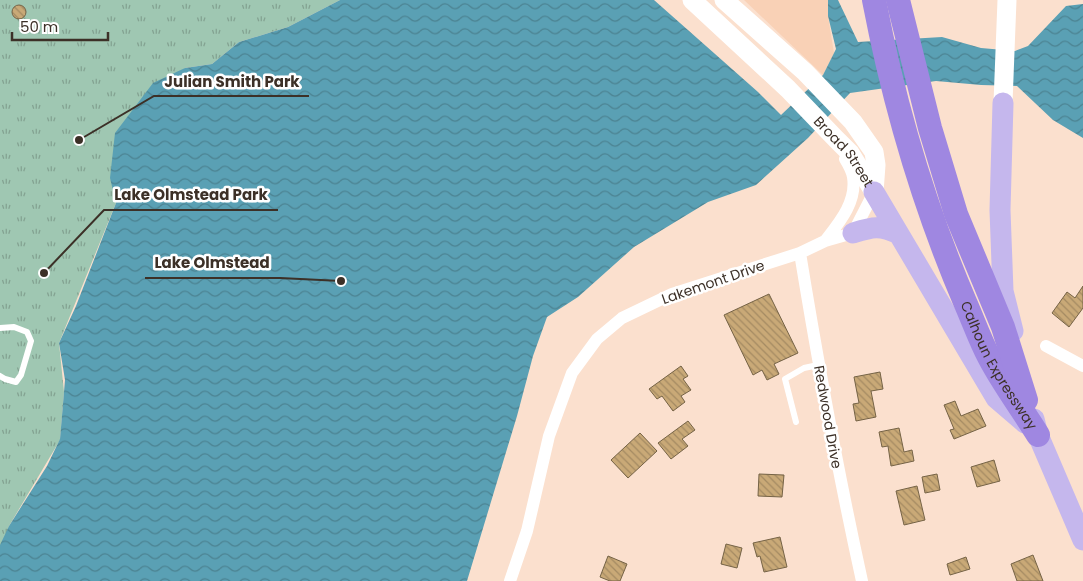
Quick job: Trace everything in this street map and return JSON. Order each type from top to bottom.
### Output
[{"type":"highway","name":"Calhoun Expressway","points":[[874,0],[886,62],[906,135],[921,186],[954,276],[989,358],[1038,435]]},
{"type":"highway","name":"Calhoun Expressway","points":[[898,0],[930,128],[956,214],[1003,328],[1038,435]]},
{"type":"main road","name":"Broad Street","points":[[692,0],[788,89],[850,153],[874,192]]},
{"type":"main road","name":"Broad Street","points":[[724,0],[805,72],[853,122],[874,152],[876,165],[874,192]]},
{"type":"main road","points":[[1007,0],[1000,210],[1003,291],[1038,435],[1083,540]]},
{"type":"main road","points":[[874,192],[996,398],[1038,435]]},
{"type":"main road","points":[[853,233],[873,227],[880,227],[899,234]]},
{"type":"street","name":"Lakemont Drive","points":[[825,242],[844,217],[852,196],[853,176],[835,138]]},
{"type":"street","points":[[853,233],[874,192]]},
{"type":"street","name":"Lakemont Drive","points":[[510,581],[527,532],[549,436],[572,373],[597,340],[622,318],[672,294],[800,253],[853,233]]},
{"type":"street","name":"Redwood Drive","points":[[800,253],[818,365],[842,491],[862,581]]},
{"type":"street","points":[[1046,346],[1083,366]]},
{"type":"lane","points":[[0,328],[14,327],[27,332],[31,341],[21,375],[16,382],[0,376]]},
{"type":"lane","points":[[796,422],[785,379],[804,368],[818,365]]},
{"type":"shaded area","points":[[744,0],[830,0],[828,16],[834,53],[823,75]]},
{"type":"green space","points":[[0,0],[340,0],[288,27],[239,42],[212,64],[185,68],[116,203],[59,343],[64,392],[60,440],[9,526],[0,560]]},
{"type":"water","points":[[340,0],[654,0],[758,92],[781,115],[823,75],[836,49],[828,16],[828,0],[838,0],[858,42],[942,37],[981,48],[1015,51],[1028,46],[1066,6],[1083,4],[1083,138],[1053,120],[1017,86],[936,81],[850,93],[808,138],[756,185],[708,202],[634,247],[578,297],[547,317],[533,356],[517,416],[467,581],[0,581],[0,545],[9,526],[47,466],[60,439],[65,380],[59,343],[76,306],[116,203],[110,178],[115,133],[153,83],[185,68],[212,64],[239,42],[288,27]]},
{"type":"building","points":[[16,5],[22,5],[26,12],[22,19],[16,19],[12,15],[12,9]]},
{"type":"building","points":[[1083,286],[1083,308],[1069,327],[1052,313],[1067,292],[1075,298]]},
{"type":"building","points":[[769,294],[798,353],[774,364],[779,374],[767,380],[762,370],[753,375],[724,315]]},
{"type":"building","points":[[681,366],[688,376],[683,379],[691,390],[681,396],[685,402],[673,411],[662,396],[657,399],[649,389]]},
{"type":"building","points":[[880,372],[883,389],[871,391],[876,417],[856,421],[853,404],[859,403],[854,377]]},
{"type":"building","points":[[955,401],[961,416],[978,409],[986,426],[954,439],[950,430],[954,429],[944,405]]},
{"type":"building","points":[[688,421],[695,430],[682,439],[688,446],[671,459],[658,443]]},
{"type":"building","points":[[899,428],[904,452],[912,450],[914,461],[891,466],[888,446],[882,447],[879,432]]},
{"type":"building","points":[[640,433],[657,451],[628,478],[611,460]]},
{"type":"building","points":[[994,460],[1000,481],[977,487],[971,467]]},
{"type":"building","points":[[759,474],[784,475],[782,497],[758,496]]},
{"type":"building","points":[[937,474],[940,490],[925,493],[922,477]]},
{"type":"building","points":[[917,486],[925,520],[904,525],[896,491]]},
{"type":"building","points":[[780,537],[787,567],[764,572],[760,556],[757,557],[753,543]]},
{"type":"building","points":[[726,544],[742,548],[737,568],[721,564]]},
{"type":"building","points":[[1033,555],[1043,581],[1017,581],[1011,564]]},
{"type":"building","points":[[608,556],[627,564],[620,581],[610,581],[600,577]]},
{"type":"building","points":[[966,557],[970,569],[950,575],[947,564]]},
{"type":"place","name":"Julian Smith Park","points":[[79,140]]},
{"type":"place","name":"Lake Olmstead Park","points":[[44,273]]},
{"type":"place","name":"Lake Olmstead","points":[[341,281]]}]
